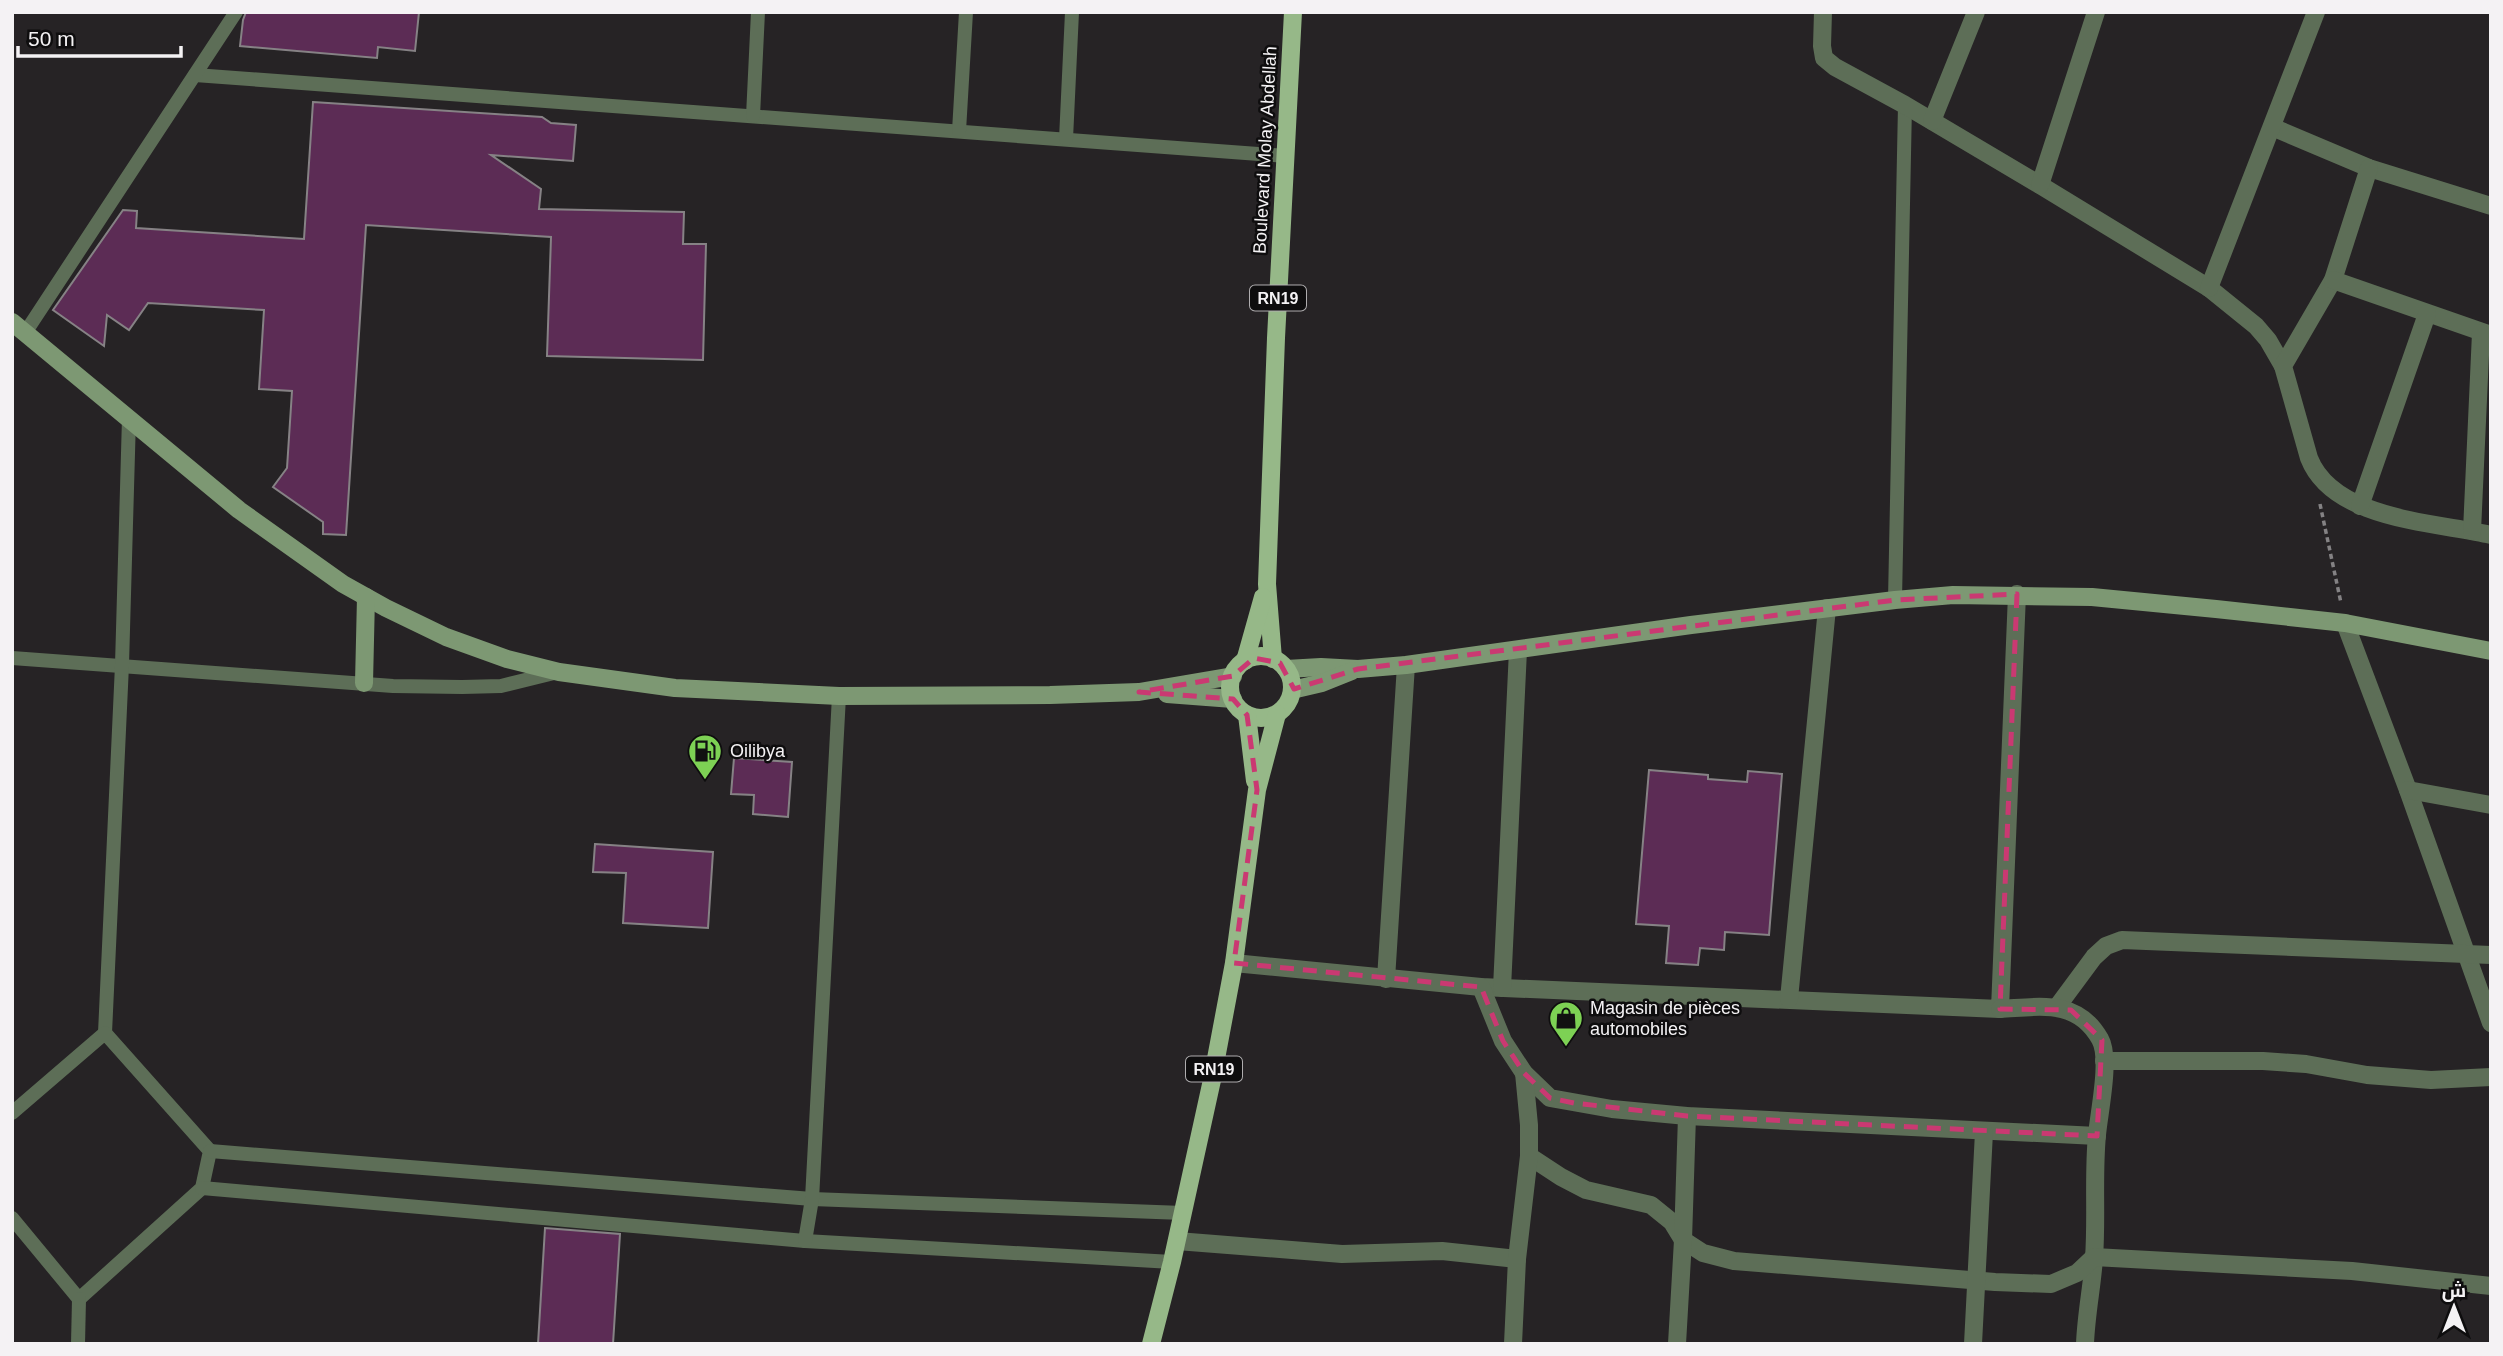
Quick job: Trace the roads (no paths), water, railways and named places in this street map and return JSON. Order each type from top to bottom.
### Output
[{"type":"main road","name":"Boulevard Molay Abdellah","points":[[1267,584],[1276,338],[1293,12]]},
{"type":"main road","points":[[19,327],[239,510],[343,584],[446,637],[507,659],[559,672],[675,688],[839,696],[1139,692],[1233,699]]},
{"type":"main road","name":"RN19","points":[[1233,676],[1245,661],[1267,584]]},
{"type":"main road","name":"RN19","points":[[1151,1344],[1177,1241],[1212,1080],[1234,963],[1256,790],[1277,714],[1284,708],[1292,690],[1279,664],[1267,584]]},
{"type":"main road","points":[[1245,661],[1264,656],[1279,664],[1321,667],[1358,669],[1406,665],[1895,600],[1953,595],[2017,594],[2092,597],[2345,624],[2491,651]]},
{"type":"main road","points":[[364,683],[366,597]]},
{"type":"main road","points":[[1292,690],[1322,683],[1358,669]]},
{"type":"main road","points":[[1139,692],[1233,676]]},
{"type":"main road","points":[[1233,676],[1230,683],[1233,699],[1247,715],[1267,718],[1277,714]]},
{"type":"main road","name":"RN19","points":[[1247,715],[1256,790]]},
{"type":"street","points":[[1823,12],[1824,58],[1835,67],[2040,184],[2209,288],[2256,326],[2268,340],[2283,366],[2314,471],[2340,495],[2360,506],[2435,526],[2491,535]]},
{"type":"street","points":[[1932,121],[1976,12]]},
{"type":"street","points":[[2040,184],[2096,12]]},
{"type":"street","points":[[2209,288],[2316,12]]},
{"type":"street","points":[[2272,127],[2369,168],[2491,206]]},
{"type":"street","points":[[2283,366],[2333,280],[2369,168]]},
{"type":"street","points":[[2333,280],[2486,334],[2472,531]]},
{"type":"street","points":[[2360,506],[2427,314]]},
{"type":"street","points":[[2000,1010],[2017,594]]},
{"type":"street","points":[[1790,999],[1827,608]]},
{"type":"street","points":[[2345,624],[2408,790],[2491,1023]]},
{"type":"street","points":[[1502,988],[1518,650]]},
{"type":"street","points":[[1386,979],[1406,665]]},
{"type":"street","points":[[2408,790],[2491,805]]},
{"type":"street","points":[[2057,1007],[2094,957],[2106,946],[2122,940],[2491,955]]},
{"type":"street","points":[[1234,963],[1481,987],[2000,1010],[2057,1007],[2071,1010],[2102,1040],[2104,1061],[2096,1136],[2094,1256],[2085,1344]]},
{"type":"street","points":[[1481,987],[1503,1041],[1524,1073],[1550,1098],[1612,1109],[1687,1116],[2096,1136]]},
{"type":"street","points":[[2104,1061],[2263,1061],[2306,1064],[2367,1075],[2431,1080],[2491,1077]]},
{"type":"street","points":[[1513,1344],[1517,1259],[1529,1156],[1524,1073]]},
{"type":"street","points":[[1677,1344],[1687,1116]]},
{"type":"street","points":[[1973,1344],[1984,1132]]},
{"type":"street","points":[[1529,1156],[1586,1190],[1651,1205],[1672,1222],[1683,1240],[1703,1252],[1734,1261],[2051,1284],[2077,1273],[2094,1256],[2351,1271],[2491,1286]]},
{"type":"street","points":[[1177,1241],[1342,1254],[1442,1251],[1517,1259]]},
{"type":"lane","points":[[19,327],[236,12]]},
{"type":"lane","points":[[753,116],[758,12]]},
{"type":"lane","points":[[959,131],[966,12]]},
{"type":"lane","points":[[1066,139],[1072,12]]},
{"type":"lane","points":[[195,75],[1286,156]]},
{"type":"lane","points":[[1895,600],[1905,105]]},
{"type":"lane","points":[[129,418],[122,665],[105,1033],[210,1151],[812,1199],[1183,1213]]},
{"type":"lane","points":[[12,658],[364,683],[462,687],[501,685],[559,672]]},
{"type":"lane","points":[[806,1241],[812,1199],[839,696]]},
{"type":"lane","points":[[12,1113],[105,1033]]},
{"type":"lane","points":[[79,1299],[202,1188],[210,1151]]},
{"type":"lane","points":[[202,1188],[806,1241],[1172,1262]]},
{"type":"lane","points":[[12,1218],[79,1299],[78,1344]]},
{"type":"place","name":"Oilibya","points":[[705,781]]},
{"type":"place","name":"Magasin de pièces automobiles","points":[[1566,1048]]}]
